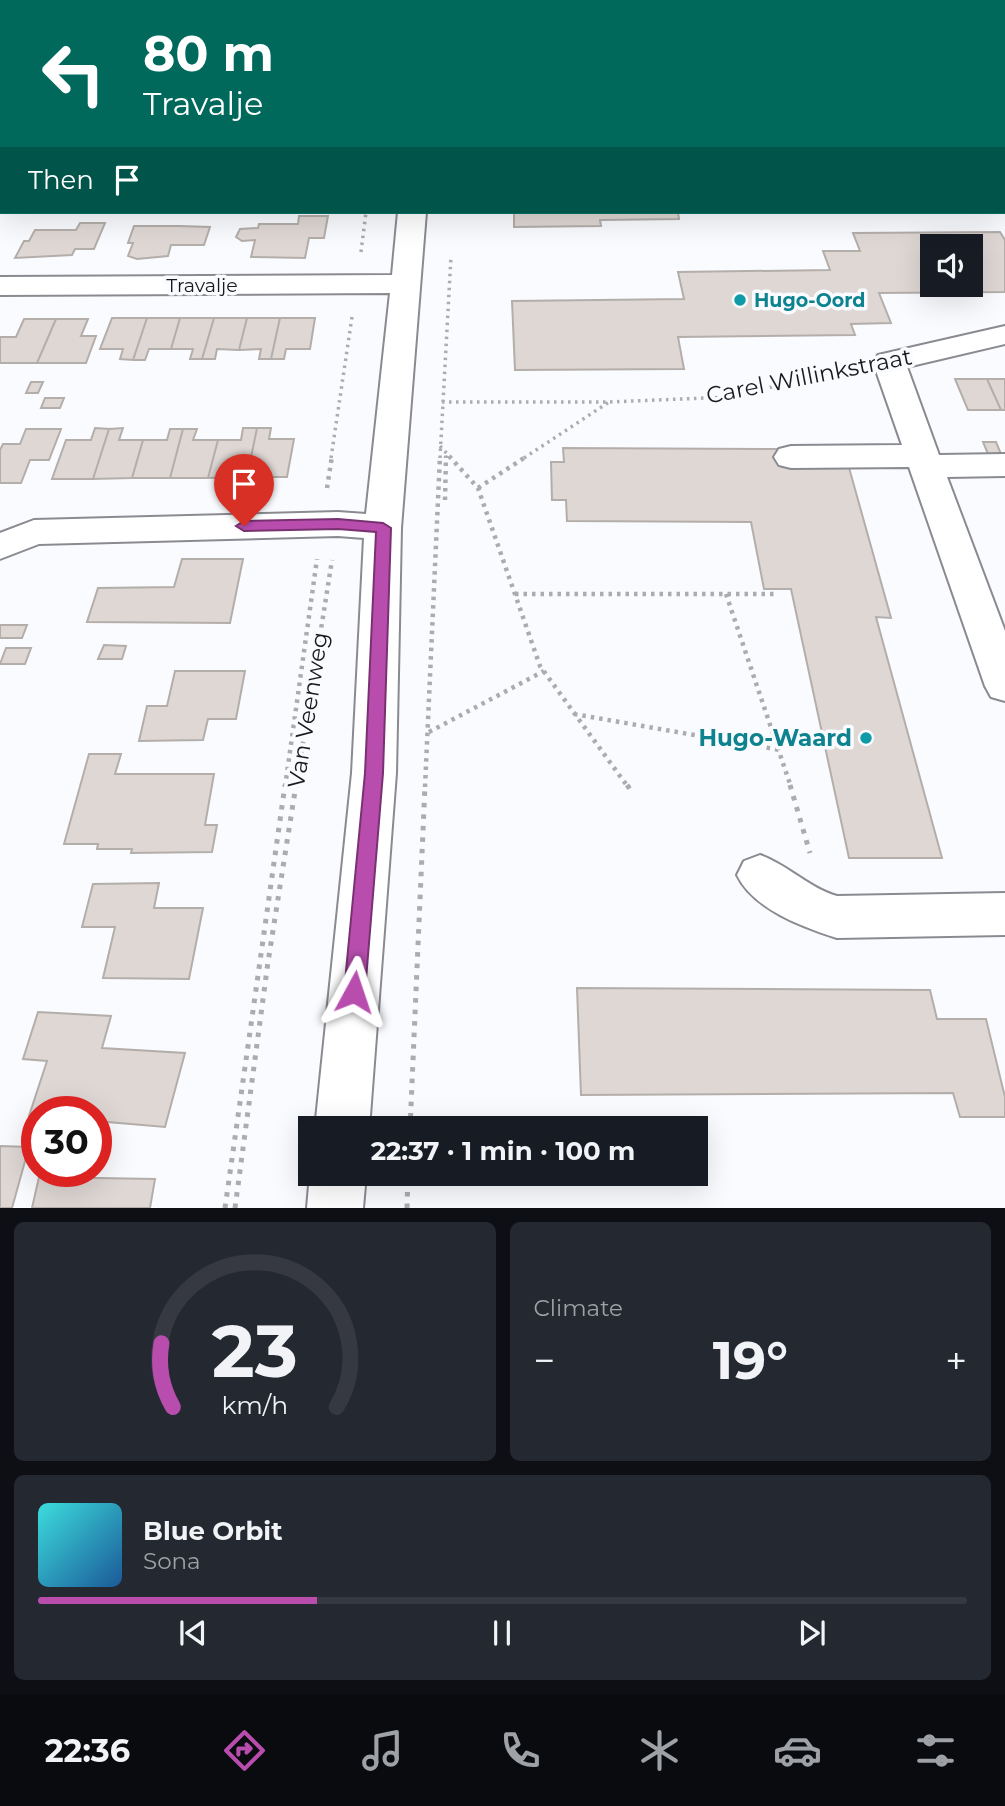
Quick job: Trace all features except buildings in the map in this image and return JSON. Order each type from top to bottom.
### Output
[{"type":"street","points":[[343,1116],[374,773],[383,528],[412,214]]},
{"type":"street","name":"Travalje","points":[[0,286],[405,284]]},
{"type":"street","name":"Carel Willinkstraat","points":[[889,362],[1005,335]]},
{"type":"street","points":[[889,362],[1005,686]]},
{"type":"street","points":[[791,457],[1005,465]]},
{"type":"street","points":[[0,547],[34,532],[330,524],[383,528]]},
{"type":"street","points":[[760,875],[811,909],[836,917],[1005,915]]},
{"type":"street","points":[[335,1208],[337,1186]]},
{"type":"path","points":[[225,1208],[288,777],[330,524],[366,214]]},
{"type":"path","points":[[412,1116],[439,445],[451,248]]},
{"type":"path","name":"Carel Willinkstraat","points":[[442,402],[609,402],[730,397],[863,365],[889,362]]},
{"type":"path","points":[[478,488],[609,402]]},
{"type":"path","points":[[439,445],[478,488],[544,671],[632,792]]},
{"type":"path","points":[[445,500],[446,453]]},
{"type":"path","name":"Van Veenweg","points":[[235,1208],[330,524]]},
{"type":"path","points":[[515,594],[774,594]]},
{"type":"path","points":[[726,594],[780,750],[828,914]]},
{"type":"path","points":[[428,733],[544,671]]},
{"type":"path","points":[[573,713],[780,750]]},
{"type":"path","points":[[407,1208],[408,1186]]},
{"type":"place","name":"Hugo-Oord","points":[[740,300]]},
{"type":"place","name":"Hugo-Waard","points":[[866,738]]},
{"type":"route","points":[[244,526],[338,524],[383,528],[374,773],[354,992]]}]
